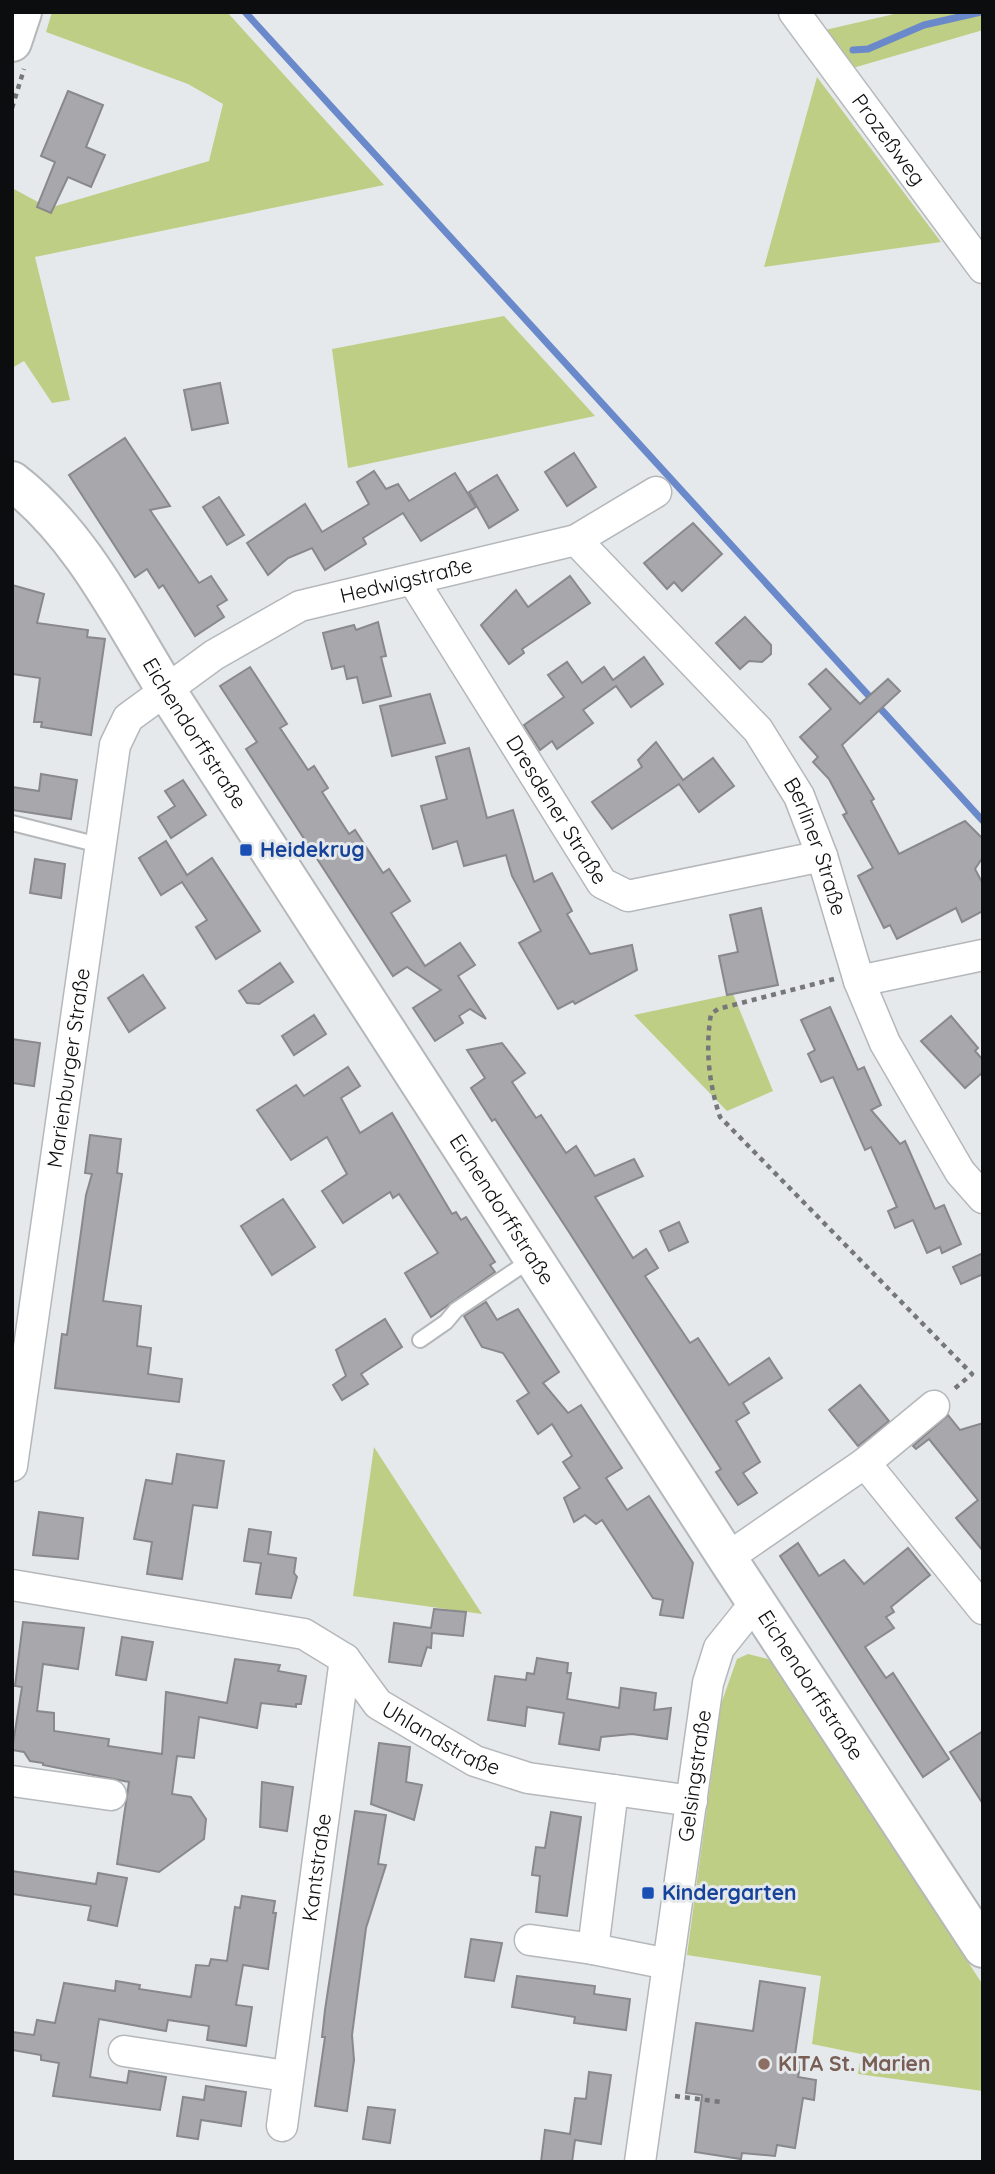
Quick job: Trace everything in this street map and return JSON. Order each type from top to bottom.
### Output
[{"type":"street","points":[[12,42],[22,12]]},
{"type":"street","name":"Prozeßweg","points":[[794,12],[983,268]]},
{"type":"street","name":"Eichendorffstraße","points":[[12,481],[59,526],[82,555],[166,690],[755,1602],[978,1930]]},
{"type":"street","name":"Hedwigstraße","points":[[166,690],[214,655],[300,606],[576,540],[656,492]]},
{"type":"street","name":"Berliner Straße","points":[[576,540],[758,730],[799,796],[822,856],[858,977],[885,1043],[960,1172],[983,1198]]},
{"type":"street","name":"Dresdener Straße","points":[[413,580],[602,883],[628,896],[822,856]]},
{"type":"street","name":"Marienburger Straße","points":[[12,1466],[115,745],[128,718],[166,690]]},
{"type":"street","points":[[858,977],[983,955]]},
{"type":"street","points":[[727,1558],[865,1463],[934,1406]]},
{"type":"street","points":[[865,1463],[983,1609]]},
{"type":"street","name":"Uhlandstraße","points":[[12,1585],[304,1634],[345,1659],[378,1704],[475,1761],[528,1778],[692,1801]]},
{"type":"street","name":"Gelsingstraße","points":[[640,2162],[708,1683],[719,1648],[755,1602]]},
{"type":"street","name":"Kantstraße","points":[[282,2126],[286,2076],[345,1659]]},
{"type":"street","points":[[12,1781],[111,1795]]},
{"type":"street","points":[[593,1950],[613,1790]]},
{"type":"street","points":[[530,1941],[668,1964]]},
{"type":"street","points":[[124,2051],[286,2076]]},
{"type":"lane","points":[[12,823],[99,845]]},
{"type":"lane","points":[[420,1340],[446,1322],[456,1310],[533,1258]]},
{"type":"path","points":[[858,977],[718,1009],[711,1014],[709,1067],[715,1102],[720,1117],[972,1374],[934,1406]]},
{"type":"path","points":[[650,2092],[720,2102]]},
{"type":"green space","points":[[52,12],[227,12],[384,185],[35,257],[70,400],[52,403],[24,361],[12,368],[12,188],[49,208],[209,161],[223,104],[188,84],[46,32]]},
{"type":"green space","points":[[903,12],[983,12],[983,30],[853,68],[825,30]]},
{"type":"green space","points":[[817,77],[941,242],[764,267]]},
{"type":"green space","points":[[504,316],[595,416],[348,468],[332,349]]},
{"type":"green space","points":[[733,994],[773,1091],[727,1111],[634,1015]]},
{"type":"green space","points":[[374,1447],[482,1614],[353,1596]]},
{"type":"green space","points":[[748,1654],[768,1659],[776,1667],[983,1985],[983,2091],[858,2074],[861,2054],[812,2044],[821,1976],[687,1955],[721,1704],[737,1659]]},
{"type":"building","points":[[68,91],[103,105],[86,147],[105,155],[91,187],[68,177],[51,213],[37,207],[55,162],[41,156]]},
{"type":"building","points":[[220,383],[228,423],[192,430],[184,390]]},
{"type":"building","points":[[125,438],[170,506],[150,510],[199,583],[211,576],[227,600],[217,606],[224,617],[195,636],[163,585],[159,588],[147,569],[135,577],[69,475]]},
{"type":"building","points":[[574,453],[596,487],[567,506],[545,472]]},
{"type":"building","points":[[374,471],[386,489],[398,484],[409,501],[455,473],[476,507],[421,541],[403,513],[363,538],[366,544],[325,570],[312,548],[288,558],[268,575],[247,543],[305,504],[322,532],[369,504],[357,482]]},
{"type":"building","points":[[497,475],[518,510],[489,528],[469,492]]},
{"type":"building","points":[[219,497],[244,535],[227,545],[203,507]]},
{"type":"building","points":[[693,523],[722,554],[682,591],[674,582],[667,589],[644,563]]},
{"type":"building","points":[[570,576],[590,603],[522,649],[524,653],[509,664],[481,625],[516,590],[528,607]]},
{"type":"building","points":[[12,585],[44,594],[37,623],[88,630],[87,637],[105,639],[91,735],[41,727],[42,722],[34,722],[40,678],[12,674]]},
{"type":"building","points":[[745,617],[771,645],[771,654],[762,662],[749,661],[740,669],[716,643]]},
{"type":"building","points":[[378,622],[386,656],[381,657],[391,696],[363,703],[357,677],[347,679],[344,666],[332,669],[323,633],[354,625],[356,630]]},
{"type":"building","points":[[644,657],[663,684],[631,707],[616,686],[583,710],[593,723],[557,749],[552,741],[540,750],[524,725],[564,697],[548,675],[567,662],[582,683],[604,667],[613,680]]},
{"type":"building","points":[[250,667],[287,724],[280,728],[308,770],[314,766],[328,788],[322,792],[349,834],[355,830],[383,873],[389,869],[410,901],[391,913],[425,966],[460,943],[475,965],[458,976],[486,1019],[470,1009],[459,1016],[463,1023],[435,1041],[413,1008],[441,990],[407,967],[393,976],[246,749],[257,742],[220,686]]},
{"type":"building","points":[[826,669],[860,704],[888,679],[900,691],[842,745],[874,799],[871,801],[899,854],[965,821],[983,839],[983,857],[975,869],[983,884],[983,911],[962,922],[956,908],[897,939],[890,925],[884,928],[858,876],[873,868],[843,815],[847,813],[829,779],[813,762],[818,757],[800,737],[831,709],[809,684]]},
{"type":"building","points":[[430,694],[445,743],[392,756],[380,706]]},
{"type":"building","points":[[656,742],[683,780],[713,758],[734,786],[699,812],[679,784],[612,829],[592,802],[642,767],[638,760]]},
{"type":"building","points":[[469,748],[487,818],[513,810],[534,882],[552,873],[572,911],[567,914],[590,954],[632,945],[637,970],[575,1004],[573,1001],[558,1009],[519,943],[541,931],[512,876],[506,855],[464,866],[457,841],[433,849],[421,806],[447,799],[436,757]]},
{"type":"building","points":[[41,774],[77,780],[71,819],[12,810],[12,787],[39,791]]},
{"type":"building","points":[[183,780],[206,815],[171,838],[158,817],[175,806],[165,791]]},
{"type":"building","points":[[166,841],[187,875],[212,858],[260,931],[216,959],[196,927],[207,920],[182,882],[161,895],[139,858]]},
{"type":"building","points":[[35,859],[65,864],[61,898],[30,893]]},
{"type":"building","points":[[761,908],[778,985],[727,995],[719,956],[738,952],[730,915]]},
{"type":"building","points":[[280,963],[293,982],[259,1004],[247,1003],[239,991]]},
{"type":"building","points":[[143,975],[165,1008],[129,1032],[108,998]]},
{"type":"building","points":[[830,1007],[858,1070],[864,1067],[881,1105],[871,1110],[900,1144],[905,1141],[935,1209],[944,1205],[961,1244],[942,1253],[940,1247],[927,1253],[913,1220],[895,1228],[888,1211],[897,1207],[871,1147],[865,1150],[833,1077],[821,1082],[808,1054],[815,1050],[801,1020]]},
{"type":"building","points":[[314,1015],[326,1034],[294,1055],[282,1036]]},
{"type":"building","points":[[951,1016],[978,1048],[975,1051],[983,1060],[983,1072],[965,1088],[921,1041]]},
{"type":"building","points":[[12,1039],[40,1043],[34,1086],[12,1083]]},
{"type":"building","points":[[502,1043],[525,1073],[512,1082],[536,1118],[541,1115],[566,1153],[576,1146],[595,1176],[634,1159],[643,1176],[595,1197],[633,1258],[646,1249],[658,1268],[645,1276],[690,1343],[698,1338],[729,1385],[769,1358],[782,1378],[743,1403],[749,1413],[736,1421],[760,1462],[743,1473],[757,1493],[738,1505],[716,1472],[721,1469],[495,1119],[492,1121],[471,1088],[485,1078],[467,1050]]},
{"type":"building","points":[[348,1067],[360,1086],[341,1098],[360,1133],[392,1113],[452,1214],[456,1212],[461,1220],[466,1217],[495,1262],[490,1265],[495,1272],[431,1317],[405,1273],[438,1253],[399,1194],[393,1198],[390,1192],[343,1223],[322,1191],[347,1174],[327,1137],[291,1160],[257,1110],[296,1085],[304,1096]]},
{"type":"building","points":[[90,1135],[121,1139],[117,1173],[122,1174],[103,1301],[141,1306],[137,1346],[151,1348],[148,1374],[182,1379],[179,1402],[55,1388],[62,1334],[67,1335],[86,1195],[92,1174],[85,1173]]},
{"type":"building","points":[[283,1199],[315,1247],[272,1275],[241,1226]]},
{"type":"building","points":[[679,1222],[688,1242],[669,1251],[660,1231]]},
{"type":"building","points":[[983,1253],[983,1274],[961,1284],[953,1267]]},
{"type":"building","points":[[486,1302],[497,1320],[518,1309],[559,1372],[543,1383],[568,1413],[581,1405],[622,1468],[606,1478],[627,1510],[649,1496],[693,1563],[683,1618],[660,1615],[663,1600],[653,1598],[602,1520],[596,1524],[585,1515],[574,1522],[564,1498],[580,1488],[563,1462],[572,1456],[552,1424],[538,1434],[517,1401],[529,1393],[503,1353],[482,1347],[464,1316]]},
{"type":"building","points":[[385,1319],[402,1347],[361,1374],[368,1384],[342,1400],[333,1385],[346,1376],[336,1350]]},
{"type":"building","points":[[860,1385],[889,1421],[858,1446],[829,1410]]},
{"type":"building","points":[[948,1415],[960,1430],[983,1423],[983,1551],[956,1518],[978,1500],[929,1439],[916,1449],[913,1446]]},
{"type":"building","points":[[177,1454],[224,1461],[217,1508],[193,1505],[182,1579],[147,1574],[152,1542],[134,1539],[146,1480],[172,1484]]},
{"type":"building","points":[[39,1512],[83,1518],[78,1559],[33,1555]]},
{"type":"building","points":[[249,1529],[271,1532],[268,1554],[296,1558],[294,1573],[297,1577],[291,1598],[256,1594],[261,1563],[244,1561]]},
{"type":"building","points":[[798,1543],[819,1576],[844,1560],[864,1584],[908,1548],[930,1575],[891,1607],[894,1612],[886,1617],[894,1628],[865,1647],[886,1678],[893,1673],[949,1759],[923,1777],[780,1556]]},
{"type":"building","points":[[434,1609],[466,1612],[463,1636],[432,1633],[431,1648],[427,1647],[421,1666],[389,1662],[394,1623],[431,1628]]},
{"type":"building","points":[[23,1622],[84,1628],[78,1669],[43,1664],[37,1711],[54,1713],[54,1731],[109,1739],[108,1746],[162,1754],[166,1692],[227,1703],[235,1659],[280,1665],[278,1671],[306,1676],[301,1704],[296,1704],[296,1707],[261,1703],[257,1728],[199,1717],[194,1758],[177,1756],[172,1794],[191,1797],[206,1819],[204,1839],[159,1872],[117,1864],[129,1782],[43,1765],[30,1761],[24,1752],[12,1750],[22,1687],[15,1686]]},
{"type":"building","points":[[122,1637],[153,1642],[146,1680],[116,1675]]},
{"type":"building","points":[[537,1658],[568,1663],[567,1673],[571,1673],[567,1699],[619,1708],[621,1688],[656,1693],[654,1710],[671,1708],[667,1739],[632,1734],[601,1737],[599,1750],[559,1744],[564,1713],[527,1707],[525,1726],[488,1720],[495,1676],[526,1680],[527,1673],[534,1674]]},
{"type":"building","points":[[983,1731],[983,1804],[950,1752]]},
{"type":"building","points":[[379,1743],[410,1747],[406,1782],[422,1785],[414,1820],[371,1804]]},
{"type":"building","points":[[262,1782],[293,1787],[287,1831],[260,1827]]},
{"type":"building","points":[[355,1811],[386,1815],[378,1864],[386,1865],[366,1928],[352,2035],[354,2060],[347,2111],[315,2106],[325,2037],[322,2037],[325,2010]]},
{"type":"building","points":[[551,1812],[581,1817],[567,1916],[536,1912],[540,1876],[532,1875],[536,1847],[545,1848]]},
{"type":"building","points":[[12,1871],[96,1884],[98,1873],[127,1878],[117,1926],[88,1920],[91,1906],[12,1894]]},
{"type":"building","points":[[242,1896],[275,1901],[273,1913],[276,1913],[268,1969],[243,1965],[236,2005],[252,2007],[246,2046],[207,2040],[209,2026],[168,2020],[166,2031],[99,2019],[90,2077],[127,2083],[129,2071],[166,2077],[160,2110],[53,2096],[59,2063],[41,2060],[41,2055],[12,2050],[12,2032],[34,2035],[37,2020],[55,2023],[64,1983],[115,1991],[116,1981],[140,1985],[139,1989],[191,1997],[196,1965],[209,1966],[211,1959],[227,1961],[235,1907],[240,1908]]},
{"type":"building","points":[[471,1939],[502,1943],[494,1981],[465,1977]]},
{"type":"building","points":[[517,1976],[595,1986],[594,1994],[630,1999],[626,2030],[574,2023],[575,2017],[512,2007]]},
{"type":"building","points":[[760,1981],[805,1988],[794,2061],[801,2062],[798,2077],[816,2080],[814,2100],[803,2098],[795,2148],[777,2145],[775,2156],[742,2153],[741,2159],[695,2152],[702,2095],[686,2093],[696,2023],[753,2031]]},
{"type":"building","points":[[589,2072],[611,2075],[601,2144],[575,2140],[572,2162],[541,2162],[545,2130],[570,2134],[575,2098],[586,2099]]},
{"type":"building","points":[[206,2086],[246,2092],[241,2126],[201,2120],[198,2139],[177,2136],[183,2097],[204,2100]]},
{"type":"building","points":[[368,2107],[395,2110],[390,2143],[363,2139]]},
{"type":"waterway","points":[[245,12],[983,821]]},
{"type":"waterway","points":[[853,50],[868,49],[924,25],[981,12]]},
{"type":"place","name":"Heidekrug","points":[[246,850]]},
{"type":"place","name":"Kindergarten","points":[[648,1893]]},
{"type":"place","name":"KITA St. Marien","points":[[764,2064]]}]
